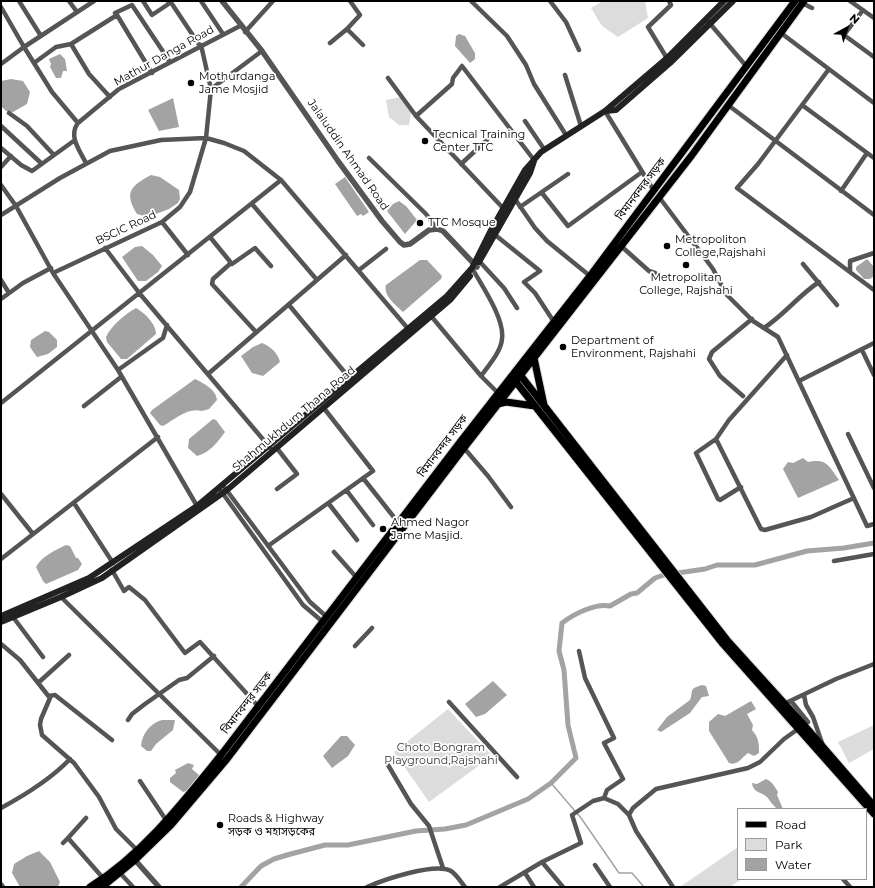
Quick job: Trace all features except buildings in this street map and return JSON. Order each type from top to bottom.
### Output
[{"type":"main road","name":"Shahmukhdum Thana Road","points":[[709,21],[724,1]]},
{"type":"main road","name":"Shahmukhdum Thana Road","points":[[1,622],[92,583],[223,489],[409,331],[475,267],[503,208],[525,170],[544,149],[605,111],[668,60],[709,21],[733,1]]},
{"type":"main road","name":"বিমানবন্দর সড়ক","points":[[90,887],[137,850],[166,820],[305,650],[325,619],[358,578],[498,393],[728,105],[781,33],[800,2]]},
{"type":"main road","name":"বিমানবন্দর সড়ক","points":[[102,887],[135,860],[188,806],[305,650],[621,246],[656,194],[747,67],[800,2]]},
{"type":"main road","name":"Shahmukhdum Thana Road","points":[[409,331],[430,316],[456,294],[475,267],[515,200],[530,173],[534,160]]},
{"type":"main road","points":[[534,358],[544,408]]},
{"type":"main road","points":[[518,379],[535,406],[675,579],[727,640],[788,702],[802,727],[874,814]]},
{"type":"main road","points":[[518,379],[544,408],[666,568]]},
{"type":"main road","name":"Shahmukhdum Thana Road","points":[[272,447],[323,407],[351,380]]},
{"type":"main road","points":[[498,404],[506,402],[535,406]]},
{"type":"main road","name":"Shahmukhdum Thana Road","points":[[1,616],[89,578],[223,489]]},
{"type":"main road","points":[[675,579],[723,644],[823,747],[874,806]]},
{"type":"street","points":[[19,1],[41,36]]},
{"type":"street","points":[[70,1],[77,12]]},
{"type":"street","points":[[1,56],[3,62],[94,1]]},
{"type":"street","points":[[143,1],[152,15],[169,2],[172,4],[200,46]]},
{"type":"street","points":[[201,1],[223,34]]},
{"type":"street","name":"Jalaluddin Ahmad Road","points":[[222,1],[240,26],[262,51],[382,221],[400,242],[404,245],[410,244],[430,230],[437,229]]},
{"type":"street","points":[[245,32],[273,1]]},
{"type":"street","points":[[330,43],[347,29],[360,15],[350,1]]},
{"type":"street","points":[[471,1],[507,36],[526,65],[534,84],[566,135]]},
{"type":"street","points":[[550,1],[566,22],[579,50]]},
{"type":"street","points":[[668,60],[648,27],[672,5],[670,1]]},
{"type":"street","points":[[850,1],[874,18]]},
{"type":"street","points":[[800,2],[812,8]]},
{"type":"street","points":[[152,73],[115,13],[131,3],[144,25],[160,44],[170,62]]},
{"type":"street","points":[[1,7],[52,92],[78,123],[74,128],[73,134],[86,163]]},
{"type":"street","points":[[863,10],[844,35],[874,57]]},
{"type":"street","points":[[34,63],[56,47],[71,44],[117,15]]},
{"type":"street","points":[[709,21],[747,67]]},
{"type":"street","name":"Mathur Danga Road","points":[[78,123],[119,89],[240,26]]},
{"type":"street","points":[[347,29],[363,45]]},
{"type":"street","points":[[781,33],[874,103]]},
{"type":"street","points":[[71,44],[89,74],[110,97]]},
{"type":"street","name":"BSCIC Road","points":[[1,298],[52,271],[162,222],[180,207],[190,192],[206,138],[211,89],[200,46]]},
{"type":"street","points":[[211,89],[262,51]]},
{"type":"street","points":[[416,116],[452,84],[453,78],[462,66],[534,160]]},
{"type":"street","points":[[829,69],[776,140],[737,188],[874,290]]},
{"type":"street","points":[[565,75],[581,126]]},
{"type":"street","points":[[388,78],[416,116],[503,208]]},
{"type":"street","points":[[728,105],[874,215]]},
{"type":"street","points":[[802,105],[874,158]]},
{"type":"street","points":[[605,111],[656,194],[712,269],[726,294],[752,320],[778,337],[867,526],[874,524]]},
{"type":"street","points":[[9,113],[27,126],[53,154]]},
{"type":"street","points":[[525,121],[544,149]]},
{"type":"street","points":[[1,126],[41,163]]},
{"type":"street","points":[[1,215],[60,178],[110,151],[132,145],[161,140],[206,138],[244,151],[281,180],[359,270],[409,331]]},
{"type":"street","points":[[1,148],[28,170],[32,171],[53,154],[75,140]]},
{"type":"street","points":[[461,164],[487,140]]},
{"type":"street","points":[[841,191],[867,153]]},
{"type":"street","points":[[1,167],[11,156]]},
{"type":"street","points":[[369,158],[426,214],[437,229],[443,231],[475,267],[504,288],[517,308]]},
{"type":"street","points":[[542,193],[568,226],[642,172]]},
{"type":"street","points":[[520,207],[568,174]]},
{"type":"street","points":[[1,403],[92,330],[140,294],[281,180]]},
{"type":"street","points":[[1,185],[16,206],[52,271],[118,370],[197,506]]},
{"type":"street","points":[[515,200],[535,228],[547,241],[590,276]]},
{"type":"street","points":[[252,204],[317,280]]},
{"type":"street","points":[[162,222],[188,255]]},
{"type":"street","points":[[494,234],[540,271],[524,282],[535,293],[554,322]]},
{"type":"street","points":[[210,237],[231,263]]},
{"type":"street","points":[[621,246],[649,271],[655,273]]},
{"type":"street","points":[[104,248],[140,294],[208,374],[297,474],[277,490]]},
{"type":"street","points":[[256,332],[212,284],[213,279],[231,263],[255,248],[271,266]]},
{"type":"street","points":[[359,270],[386,249]]},
{"type":"street","points":[[850,271],[850,261],[874,253]]},
{"type":"street","points":[[208,374],[346,255]]},
{"type":"street","points":[[803,264],[836,305]]},
{"type":"street","points":[[475,267],[501,324],[502,340],[493,359],[481,376]]},
{"type":"street","points":[[1,280],[9,293]]},
{"type":"street","points":[[764,328],[819,282]]},
{"type":"street","points":[[288,304],[351,380]]},
{"type":"street","points":[[430,316],[481,376],[498,393]]},
{"type":"street","points":[[743,396],[720,376],[709,359],[712,352],[752,320]]},
{"type":"street","points":[[118,370],[163,338],[167,325]]},
{"type":"street","points":[[799,381],[874,343]]},
{"type":"street","points":[[862,350],[874,375]]},
{"type":"street","points":[[741,487],[720,500],[716,497],[696,453],[716,439],[729,420],[787,355]]},
{"type":"street","points":[[84,406],[121,376]]},
{"type":"street","points":[[268,546],[329,504],[373,471],[323,407]]},
{"type":"street","points":[[848,434],[874,488]]},
{"type":"street","points":[[1,559],[158,437]]},
{"type":"street","points":[[716,439],[761,529],[765,530],[811,517],[854,498]]},
{"type":"street","points":[[464,448],[488,476],[511,507]]},
{"type":"street","points":[[363,478],[393,516]]},
{"type":"street","points":[[223,489],[310,602],[325,619]]},
{"type":"street","points":[[223,489],[303,605],[325,619]]},
{"type":"street","points":[[347,491],[373,525]]},
{"type":"street","points":[[1,494],[33,534]]},
{"type":"street","points":[[74,503],[113,563]]},
{"type":"street","points":[[329,504],[357,540]]},
{"type":"street","points":[[334,552],[358,578]]},
{"type":"street","points":[[834,561],[874,556]]},
{"type":"street","points":[[112,570],[124,591],[129,587],[145,600],[185,654],[200,642],[258,706]]},
{"type":"street","points":[[61,597],[221,754]]},
{"type":"street","points":[[13,617],[43,657]]},
{"type":"street","points":[[356,646],[372,628]]},
{"type":"street","points":[[1,644],[20,660],[50,698],[41,719],[40,725],[42,735],[70,759],[92,786],[116,830],[137,850]]},
{"type":"street","points":[[579,651],[585,678],[614,738],[604,744],[623,779],[607,790],[604,798]]},
{"type":"street","points":[[38,683],[69,655]]},
{"type":"street","points":[[128,720],[132,714],[179,680],[187,678],[214,656]]},
{"type":"street","points":[[788,702],[836,679],[874,664]]},
{"type":"street","points":[[49,696],[55,695],[112,740]]},
{"type":"street","points":[[804,695],[806,705],[813,717],[823,747]]},
{"type":"street","points":[[449,702],[517,777]]},
{"type":"street","points":[[629,814],[633,808],[656,789],[748,768],[760,762],[784,739],[802,727]]},
{"type":"street","points":[[1,808],[19,798],[60,769],[70,759]]},
{"type":"street","points":[[388,765],[411,804],[429,826],[431,836],[443,868]]},
{"type":"street","points":[[140,781],[166,820]]},
{"type":"street","points":[[500,887],[506,886],[542,862],[580,843],[572,815],[593,801],[604,798],[618,804],[629,814],[636,831],[673,887]]},
{"type":"street","points":[[63,843],[86,818]]},
{"type":"street","points":[[68,838],[103,878]]},
{"type":"street","points":[[135,860],[159,887]]},
{"type":"street","points":[[542,862],[563,887]]},
{"type":"street","points":[[595,865],[610,887]]},
{"type":"street","points":[[367,887],[381,881],[423,870],[443,868],[451,871],[465,887]]},
{"type":"street","points":[[120,873],[130,886]]},
{"type":"street","points":[[525,873],[534,887]]},
{"type":"green space","points":[[603,1],[645,1],[648,18],[618,37],[602,26],[591,8]]},
{"type":"green space","points":[[401,97],[411,113],[409,125],[399,125],[389,117],[386,100]]},
{"type":"green space","name":"Choto Bongram Playground,Rajshahi","points":[[448,709],[492,756],[429,802],[394,752]]},
{"type":"green space","points":[[874,725],[874,749],[849,763],[838,742]]},
{"type":"green space","points":[[737,848],[737,880],[740,880],[730,887],[680,887]]},
{"type":"water","points":[[459,34],[465,36],[475,53],[475,59],[470,63],[455,46],[456,36]]},
{"type":"water","points":[[60,54],[65,59],[67,71],[63,71],[61,78],[56,78],[50,67],[51,64],[49,59]]},
{"type":"water","points":[[11,79],[23,81],[30,92],[27,104],[13,112],[6,111],[1,106],[1,81]]},
{"type":"water","points":[[173,98],[179,127],[159,131],[148,110]]},
{"type":"water","points":[[151,175],[160,177],[179,190],[180,199],[178,203],[169,209],[148,217],[137,214],[133,207],[130,195],[131,191],[138,183]]},
{"type":"water","points":[[345,177],[369,212],[363,216],[361,214],[357,216],[335,184]]},
{"type":"water","points":[[399,201],[406,206],[417,220],[405,234],[387,211],[393,204]]},
{"type":"water","points":[[142,246],[153,255],[162,266],[158,272],[146,281],[138,281],[122,257],[135,247]]},
{"type":"water","points":[[867,259],[874,267],[874,276],[870,279],[864,279],[856,270],[856,267]]},
{"type":"water","points":[[420,260],[427,260],[442,276],[441,279],[403,312],[388,297],[386,293],[386,285]]},
{"type":"water","points":[[136,308],[149,319],[156,330],[156,334],[127,359],[121,359],[107,342],[106,337],[119,321]]},
{"type":"water","points":[[45,331],[49,332],[57,340],[57,347],[48,354],[37,357],[30,347],[31,340]]},
{"type":"water","points":[[262,343],[273,350],[280,362],[263,376],[252,373],[241,356],[253,347]]},
{"type":"water","points":[[195,379],[212,390],[217,400],[209,409],[187,412],[163,426],[160,425],[150,413],[152,410]]},
{"type":"water","points":[[213,419],[216,420],[225,432],[209,450],[197,456],[188,448],[189,439]]},
{"type":"water","points":[[803,458],[808,462],[824,462],[830,467],[839,480],[798,498],[783,469],[788,462],[793,463]]},
{"type":"water","points":[[66,545],[70,546],[76,558],[78,558],[82,564],[78,570],[46,584],[36,567],[38,563],[45,557]]},
{"type":"water","points":[[493,681],[507,695],[485,714],[476,717],[465,704]]},
{"type":"water","points":[[702,685],[706,686],[709,696],[702,697],[690,713],[661,732],[657,730],[667,717],[690,700],[693,689]]},
{"type":"water","points":[[751,701],[756,709],[747,714],[753,725],[752,730],[758,741],[759,753],[754,756],[748,753],[732,764],[729,763],[709,731],[709,722],[718,714],[725,716]]},
{"type":"water","points":[[162,720],[175,720],[173,730],[156,744],[151,751],[147,751],[141,746],[143,737],[150,726]]},
{"type":"water","points":[[341,736],[347,736],[355,745],[348,756],[332,768],[323,756]]},
{"type":"water","points":[[188,763],[194,765],[192,769],[200,776],[187,791],[183,792],[170,782],[170,778],[176,773],[175,770]]},
{"type":"water","points":[[766,779],[772,783],[778,792],[777,795],[783,808],[776,808],[765,795],[754,789],[752,783],[757,784]]},
{"type":"water","points":[[39,851],[50,862],[60,882],[58,887],[20,887],[12,873],[14,864]]},
{"type":"waterway","points":[[241,887],[261,866],[274,859],[325,845],[348,845],[416,831],[445,829],[466,825],[528,799],[551,783],[576,758],[568,725],[564,670],[559,651],[562,623],[572,616],[598,606],[610,606],[631,594],[637,593],[655,578],[664,575],[705,569],[717,565],[755,565],[807,551],[844,548],[874,543]]},
{"type":"waterway","points":[[551,783],[581,818],[619,873],[632,873],[644,887]]},
{"type":"place","name":"Mothurdanga Jame Mosjid","points":[[191,83]]},
{"type":"place","name":"Tecnical Training Center TTC","points":[[425,141]]},
{"type":"place","name":"TTC Mosque","points":[[420,223]]},
{"type":"place","name":"Metropoliton College,Rajshahi","points":[[667,246]]},
{"type":"place","name":"Metropolitan College, Rajshahi","points":[[686,265]]},
{"type":"place","name":"Department of Environment, Rajshahi","points":[[563,347]]},
{"type":"place","name":"Ahmed Nagor Jame Masjid.","points":[[383,529]]},
{"type":"place","name":"Roads & Highway সড়ক ও মহাসড়কের","points":[[220,825]]}]
